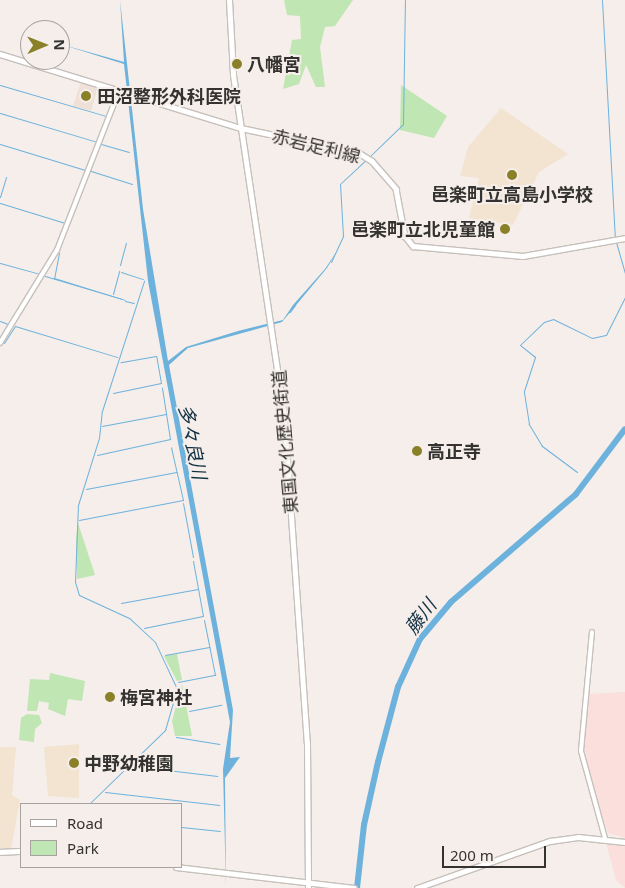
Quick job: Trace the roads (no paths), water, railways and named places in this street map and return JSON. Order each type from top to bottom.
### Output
[{"type":"main road","name":"東国文化歴史街道","points":[[229,0],[230,53],[272,322],[284,416],[305,716],[308,888]]},
{"type":"main road","name":"赤岩足利線","points":[[0,54],[241,128],[359,154],[372,160],[396,189],[405,236],[412,246],[516,256],[625,238]]},
{"type":"main road","points":[[417,888],[543,842],[605,838],[625,842]]},
{"type":"main road","points":[[0,852],[20,851]]},
{"type":"main road","points":[[182,868],[351,888]]},
{"type":"street","points":[[0,343],[57,250],[119,91]]},
{"type":"street","points":[[592,632],[581,750],[605,838]]},
{"type":"water","points":[[120,0],[143,209],[168,361],[186,347],[283,320],[293,305],[325,269],[339,248],[327,268],[282,322],[188,348],[169,365],[233,710],[230,758],[240,757],[225,778],[226,888],[223,769],[230,722],[148,281],[124,64],[70,47],[124,62]]},
{"type":"waterway","points":[[369,157],[403,124],[405,0]]},
{"type":"waterway","points":[[602,0],[615,238]]},
{"type":"waterway","points":[[0,85],[106,116]]},
{"type":"waterway","points":[[0,113],[97,142]]},
{"type":"waterway","points":[[0,144],[85,170]]},
{"type":"waterway","points":[[101,144],[129,152]]},
{"type":"waterway","points":[[331,262],[343,236],[340,184],[366,160]]},
{"type":"waterway","points":[[91,171],[132,184]]},
{"type":"waterway","points":[[0,197],[6,177]]},
{"type":"waterway","points":[[0,203],[65,223]]},
{"type":"waterway","points":[[55,247],[64,224]]},
{"type":"waterway","points":[[616,242],[625,274]]},
{"type":"waterway","points":[[120,265],[126,243]]},
{"type":"waterway","points":[[59,253],[54,278],[125,300]]},
{"type":"waterway","points":[[0,263],[40,274]]},
{"type":"waterway","points":[[113,294],[119,271]]},
{"type":"waterway","points":[[121,272],[143,279]]},
{"type":"waterway","points":[[45,276],[122,299]]},
{"type":"waterway","points":[[90,803],[165,730],[177,689],[155,642],[129,618],[79,595],[75,582],[78,505],[99,438],[102,411],[144,281]]},
{"type":"waterway","points":[[577,472],[542,446],[529,424],[524,391],[535,357],[520,345],[544,322],[553,319],[592,338],[606,335],[625,297]]},
{"type":"waterway","points":[[125,301],[134,303]]},
{"type":"waterway","points":[[0,321],[8,324],[23,302]]},
{"type":"waterway","points":[[290,312],[295,305]]},
{"type":"waterway","points":[[0,337],[7,325]]},
{"type":"waterway","points":[[4,343],[15,326],[117,357]]},
{"type":"waterway","points":[[113,393],[161,383],[156,356],[121,362]]},
{"type":"waterway","name":"多々良川","points":[[97,455],[170,439],[162,388]]},
{"type":"waterway","name":"多々良川","points":[[102,426],[166,414]]},
{"type":"waterway","name":"藤川","points":[[357,888],[364,825],[378,762],[398,687],[420,639],[451,602],[576,494],[625,429]]},
{"type":"waterway","name":"多々良川","points":[[79,520],[183,500],[171,447]]},
{"type":"waterway","points":[[86,489],[176,472]]},
{"type":"waterway","points":[[183,503],[193,557]]},
{"type":"waterway","points":[[144,628],[203,616],[193,561]]},
{"type":"waterway","points":[[121,603],[198,589]]},
{"type":"waterway","points":[[178,682],[215,675],[204,620]]},
{"type":"waterway","points":[[165,655],[209,647]]},
{"type":"waterway","points":[[189,711],[221,705]]},
{"type":"waterway","points":[[176,737],[219,744]]},
{"type":"waterway","points":[[133,766],[217,776]]},
{"type":"waterway","points":[[105,792],[219,805]]},
{"type":"waterway","points":[[182,827],[220,831]]},
{"type":"place","name":"八幡宮","points":[[237,64]]},
{"type":"place","name":"田沼整形外科医院","points":[[86,96]]},
{"type":"place","name":"邑楽町立高島小学校","points":[[512,175]]},
{"type":"place","name":"邑楽町立北児童館","points":[[505,229]]},
{"type":"place","name":"高正寺","points":[[417,451]]},
{"type":"place","name":"梅宮神社","points":[[110,697]]},
{"type":"place","name":"中野幼稚園","points":[[74,763]]}]
